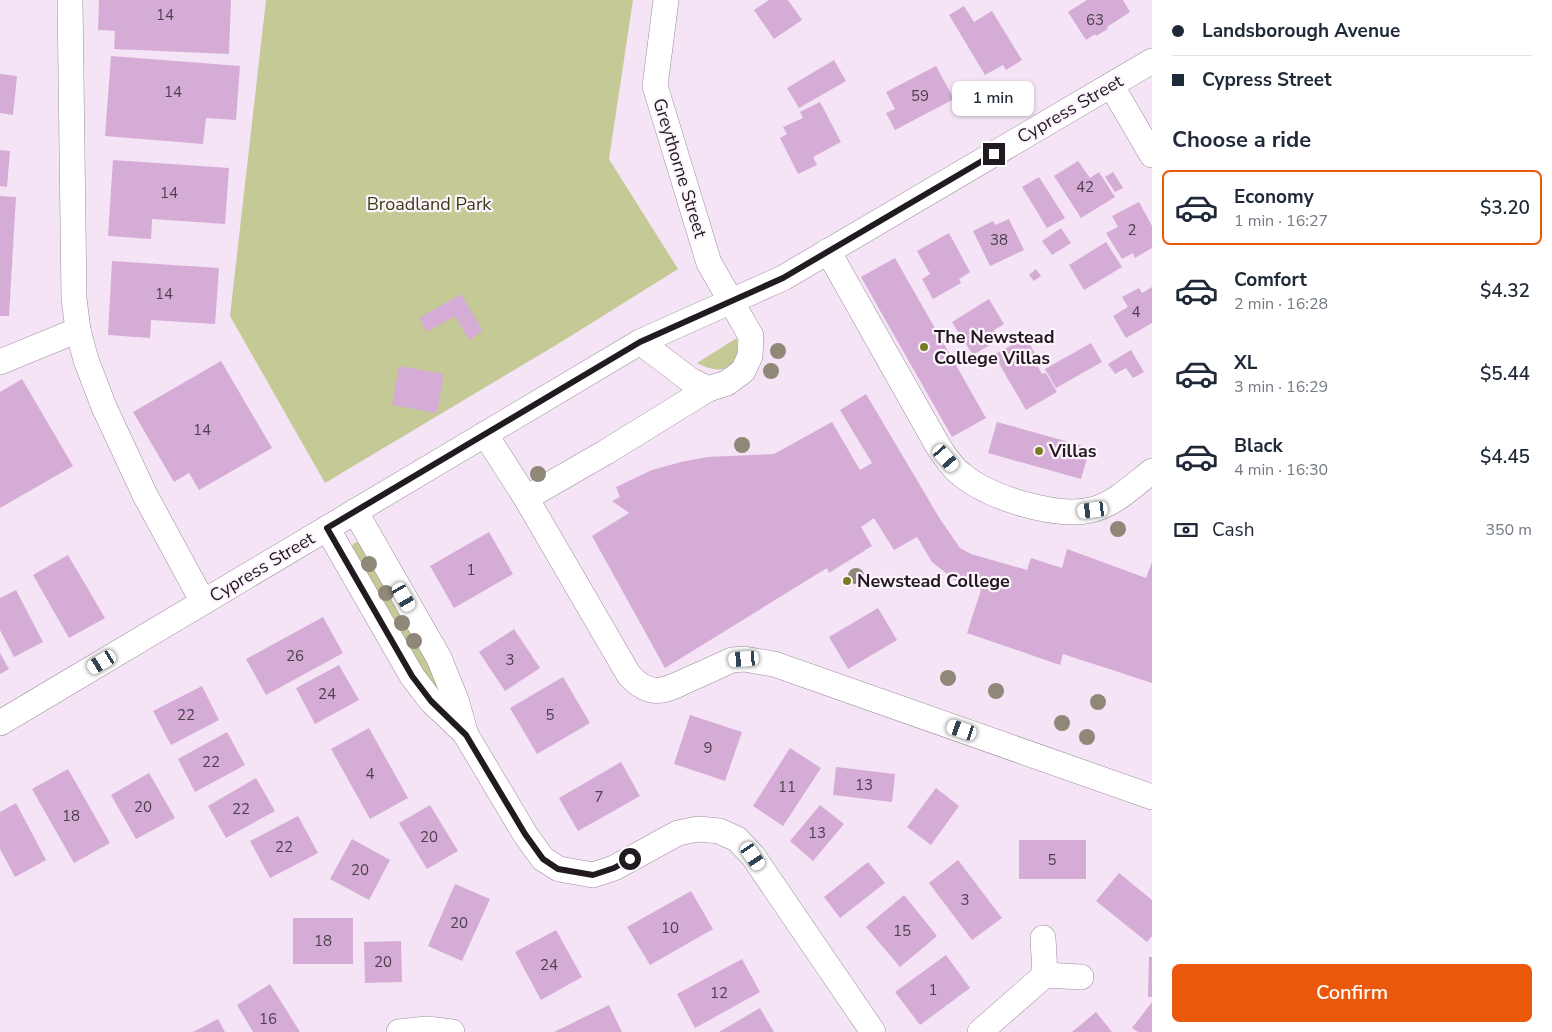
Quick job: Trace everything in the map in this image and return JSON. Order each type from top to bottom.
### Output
[{"type":"street","points":[[70,0],[74,289],[78,330],[86,360],[104,407],[145,495],[203,602]]},
{"type":"street","name":"Greythorne Street","points":[[526,498],[606,452],[708,389],[727,383],[744,371],[750,356],[751,336],[730,302],[710,263],[655,86],[666,0]]},
{"type":"street","name":"Cypress Street","points":[[0,723],[640,342],[783,278],[1152,61]]},
{"type":"street","points":[[1111,85],[1152,156]]},
{"type":"street","points":[[828,251],[938,446],[961,475],[979,487],[998,496],[1045,510],[1070,513],[1093,510],[1115,500],[1152,471]]},
{"type":"street","points":[[0,362],[78,330]]},
{"type":"street","points":[[640,342],[690,380],[708,389]]},
{"type":"street","points":[[485,434],[526,498],[629,675],[638,685],[653,690],[668,690],[732,660],[744,659],[774,664],[1152,797]]},
{"type":"street","points":[[355,512],[439,658],[456,700],[466,735],[525,834],[543,859],[558,869],[593,875],[614,868],[678,833],[698,829],[719,832],[737,840],[753,856],[873,1032]]},
{"type":"street","points":[[327,528],[412,676],[431,701],[466,735]]},
{"type":"street","points":[[1043,938],[1045,974]]},
{"type":"street","points":[[980,1032],[1045,974],[1081,977]]},
{"type":"street","points":[[399,1032],[427,1029],[452,1032]]},
{"type":"green space","name":"Broadland Park","points":[[266,0],[633,0],[609,159],[678,269],[566,339],[325,483],[230,316]]},
{"type":"green space","points":[[737,338],[736,357],[728,367],[715,369],[697,363]]},
{"type":"green space","points":[[358,542],[422,641],[446,700],[424,675],[351,548],[354,543]]},
{"type":"building","points":[[99,0],[231,0],[229,54],[114,49],[115,31],[98,30]]},
{"type":"building","points":[[769,0],[788,0],[802,20],[774,39],[754,10]]},
{"type":"building","points":[[1087,0],[1123,0],[1130,12],[1107,27],[1108,29],[1086,40],[1068,12]]},
{"type":"building","points":[[964,6],[974,22],[992,11],[1022,60],[1006,70],[1003,65],[985,75],[949,15]]},
{"type":"building","points":[[111,56],[240,66],[236,120],[206,118],[203,144],[105,136]]},
{"type":"building","points":[[834,60],[846,81],[799,108],[787,88]]},
{"type":"building","points":[[936,66],[954,99],[895,130],[886,113],[895,109],[886,92]]},
{"type":"building","points":[[0,74],[17,76],[13,115],[0,113]]},
{"type":"building","points":[[820,102],[841,142],[813,157],[817,165],[798,174],[780,138],[787,134],[783,127],[803,118],[800,112]]},
{"type":"building","points":[[0,150],[10,151],[7,187],[0,186]]},
{"type":"building","points":[[113,160],[229,168],[225,224],[152,219],[151,239],[108,236]]},
{"type":"building","points":[[1078,161],[1090,178],[1099,172],[1115,197],[1081,218],[1054,176]]},
{"type":"building","points":[[1113,172],[1123,188],[1115,192],[1105,177]]},
{"type":"building","points":[[1039,177],[1065,218],[1047,228],[1022,187]]},
{"type":"building","points":[[0,196],[16,197],[9,316],[0,316]]},
{"type":"building","points":[[1139,202],[1152,226],[1152,248],[1135,258],[1133,253],[1122,259],[1106,233],[1118,227],[1112,216]]},
{"type":"building","points":[[1009,219],[1024,250],[990,266],[973,231],[993,221],[995,225]]},
{"type":"building","points":[[1061,228],[1071,243],[1052,255],[1042,241]]},
{"type":"building","points":[[949,233],[970,272],[959,279],[961,283],[933,299],[922,279],[930,274],[917,251]]},
{"type":"building","points":[[1106,242],[1122,267],[1084,290],[1069,265]]},
{"type":"building","name":"The Newstead College Villas","points":[[895,258],[986,418],[952,437],[861,277]]},
{"type":"building","points":[[112,261],[219,268],[215,324],[151,320],[150,338],[108,335]]},
{"type":"building","points":[[1036,269],[1041,276],[1034,281],[1029,275]]},
{"type":"building","points":[[1152,287],[1152,323],[1126,338],[1113,316],[1128,307],[1122,297],[1139,288],[1142,293]]},
{"type":"building","points":[[461,294],[483,331],[469,340],[455,316],[427,332],[419,318]]},
{"type":"building","points":[[989,299],[1004,324],[994,330],[998,336],[988,342],[990,345],[973,355],[952,322]]},
{"type":"building","points":[[1026,337],[1036,356],[1033,358],[1042,374],[1046,373],[1057,392],[1026,410],[994,355]]},
{"type":"building","points":[[1091,343],[1102,362],[1056,388],[1045,369]]},
{"type":"building","points":[[1131,350],[1144,372],[1133,378],[1126,368],[1115,374],[1108,364]]},
{"type":"building","points":[[221,361],[272,448],[199,490],[189,473],[174,482],[133,412]]},
{"type":"building","points":[[399,366],[444,374],[437,413],[392,405]]},
{"type":"building","points":[[22,379],[73,466],[0,508],[0,392]]},
{"type":"building","points":[[866,394],[940,519],[960,548],[971,554],[1027,570],[1031,558],[1062,568],[1067,549],[1146,578],[1152,562],[1152,683],[1063,654],[1060,665],[967,633],[981,590],[956,581],[932,562],[917,537],[894,550],[874,518],[861,527],[872,546],[829,573],[827,568],[665,668],[592,536],[629,513],[612,501],[620,497],[616,487],[652,470],[681,462],[707,457],[774,454],[832,422],[860,470],[872,463],[840,410]]},
{"type":"building","name":"Villas","points":[[997,422],[1090,448],[1081,479],[988,453]]},
{"type":"building","points":[[489,532],[513,574],[454,608],[430,566]]},
{"type":"building","points":[[68,555],[105,618],[69,638],[33,575]]},
{"type":"building","points":[[16,590],[43,642],[14,657],[0,630],[0,598]]},
{"type":"building","points":[[878,608],[897,640],[848,669],[829,637]]},
{"type":"building","points":[[323,617],[343,653],[266,695],[246,659]]},
{"type":"building","points":[[514,629],[540,668],[505,691],[479,652]]},
{"type":"building","points":[[0,653],[9,669],[0,674]]},
{"type":"building","points":[[339,665],[359,700],[315,724],[296,688]]},
{"type":"building","points":[[563,677],[590,723],[537,754],[510,708]]},
{"type":"building","points":[[202,686],[219,720],[171,745],[153,711]]},
{"type":"building","points":[[690,715],[742,732],[725,781],[674,764]]},
{"type":"building","points":[[369,728],[408,798],[370,819],[331,749]]},
{"type":"building","points":[[227,732],[245,765],[195,792],[178,759]]},
{"type":"building","points":[[790,748],[821,768],[783,826],[753,806]]},
{"type":"building","points":[[621,762],[640,796],[578,831],[559,798]]},
{"type":"building","points":[[836,767],[895,774],[892,802],[833,795]]},
{"type":"building","points":[[68,769],[110,843],[74,863],[32,789]]},
{"type":"building","points":[[149,773],[175,818],[136,839],[111,795]]},
{"type":"building","points":[[256,778],[275,811],[226,838],[208,806]]},
{"type":"building","points":[[936,788],[959,806],[931,845],[907,827]]},
{"type":"building","points":[[16,803],[46,860],[15,877],[0,849],[0,812]]},
{"type":"building","points":[[430,805],[458,851],[427,869],[399,823]]},
{"type":"building","points":[[820,805],[844,824],[813,861],[790,841]]},
{"type":"building","points":[[298,816],[318,853],[270,878],[250,841]]},
{"type":"building","points":[[352,839],[390,860],[369,900],[330,879]]},
{"type":"building","points":[[1019,840],[1086,840],[1086,879],[1019,879]]},
{"type":"building","points":[[958,860],[1002,918],[972,940],[929,883]]},
{"type":"building","points":[[868,862],[885,883],[840,918],[824,897]]},
{"type":"building","points":[[1119,873],[1152,900],[1152,936],[1147,942],[1096,901]]},
{"type":"building","points":[[455,884],[490,899],[462,961],[428,946]]},
{"type":"building","points":[[691,891],[713,929],[650,965],[627,927]]},
{"type":"building","points":[[904,895],[937,936],[900,967],[866,927]]},
{"type":"building","points":[[293,918],[353,918],[353,964],[293,964]]},
{"type":"building","points":[[556,930],[582,977],[541,1000],[515,952]]},
{"type":"building","points":[[401,941],[402,982],[365,983],[364,942]]},
{"type":"building","points":[[946,955],[970,988],[920,1025],[895,992]]},
{"type":"building","points":[[1149,957],[1152,957],[1152,997],[1148,997]]},
{"type":"building","points":[[742,959],[760,992],[695,1028],[677,994]]},
{"type":"building","points":[[270,984],[300,1032],[253,1032],[237,1005]]},
{"type":"building","points":[[1152,1002],[1152,1032],[1138,1032],[1132,1028]]},
{"type":"building","points":[[609,1005],[622,1032],[554,1032]]},
{"type":"building","points":[[760,1008],[774,1032],[719,1032]]},
{"type":"building","points":[[1096,1012],[1112,1032],[1072,1032]]},
{"type":"building","points":[[218,1019],[225,1032],[193,1032]]},
{"type":"place","name":"The Newstead College Villas","points":[[924,347]]},
{"type":"place","name":"Villas","points":[[1039,451]]},
{"type":"place","name":"Newstead College","points":[[847,581]]},
{"type":"route","points":[[630,859],[614,868],[593,875],[558,869],[543,859],[525,834],[466,735],[431,701],[412,676],[327,528],[640,342],[783,278],[994,154]]}]
